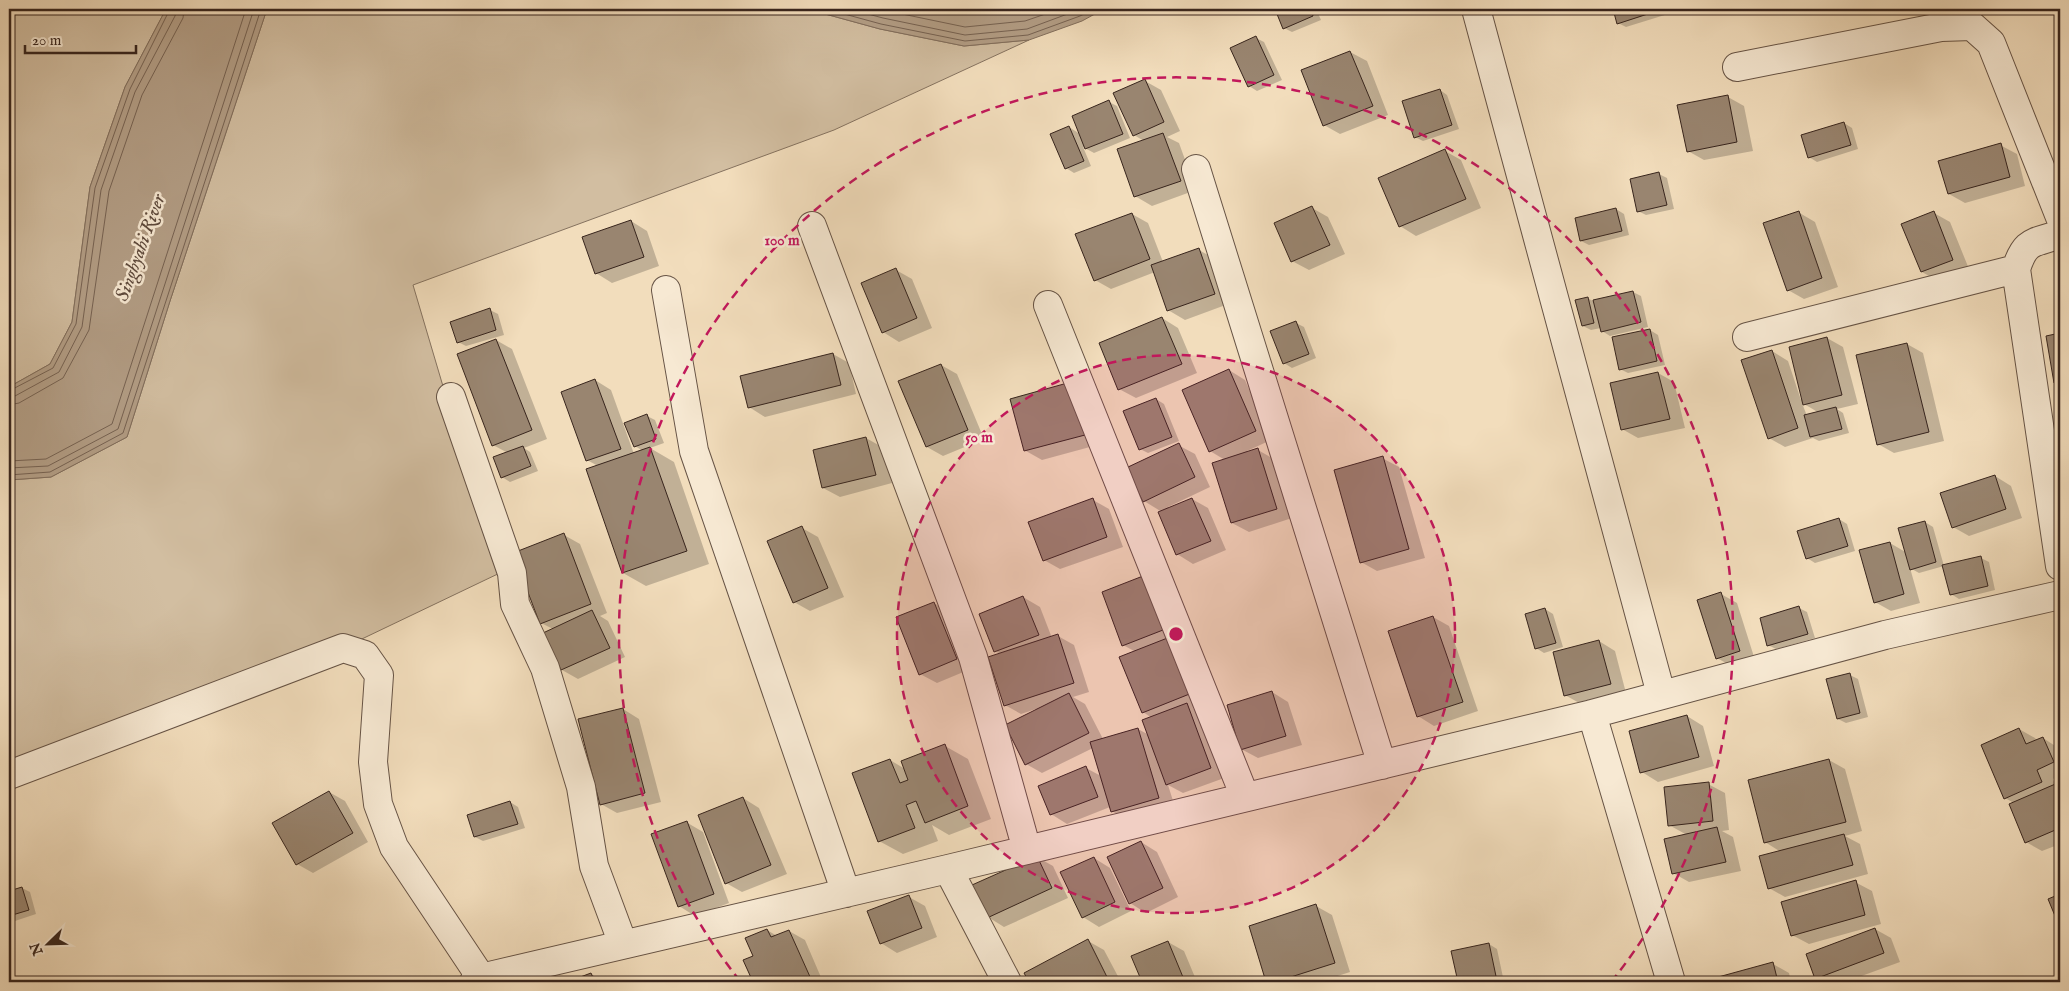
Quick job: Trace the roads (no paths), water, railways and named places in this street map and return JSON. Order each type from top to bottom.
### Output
[{"type":"street","points":[[1476,9],[1661,694]]},
{"type":"street","points":[[1737,67],[1941,27],[1972,26],[1991,43],[2060,217]]},
{"type":"street","points":[[1196,169],[1382,765]]},
{"type":"street","points":[[812,226],[973,657],[1027,850]]},
{"type":"street","points":[[2060,234],[2029,244],[2020,256],[2016,269],[2060,566]]},
{"type":"street","points":[[1747,337],[2016,269]]},
{"type":"street","points":[[666,290],[694,451],[846,893]]},
{"type":"street","points":[[1048,305],[1245,798]]},
{"type":"street","points":[[451,397],[512,573],[515,604],[548,677],[582,787],[594,866],[623,944]]},
{"type":"street","points":[[9,775],[343,648],[365,655],[379,675],[373,762],[378,804],[394,847],[480,981],[623,944],[948,869],[1592,714],[1885,635],[2060,595]]},
{"type":"street","points":[[1592,714],[1672,982]]},
{"type":"street","points":[[948,869],[1007,982]]},
{"type":"water","name":"Singhyahi River","points":[[166,9],[267,9],[127,437],[51,477],[9,480],[9,387],[50,364],[72,322],[90,187],[125,87]]},
{"type":"water","points":[[807,9],[1104,9],[1082,21],[1029,40],[964,46],[880,29]]}]
